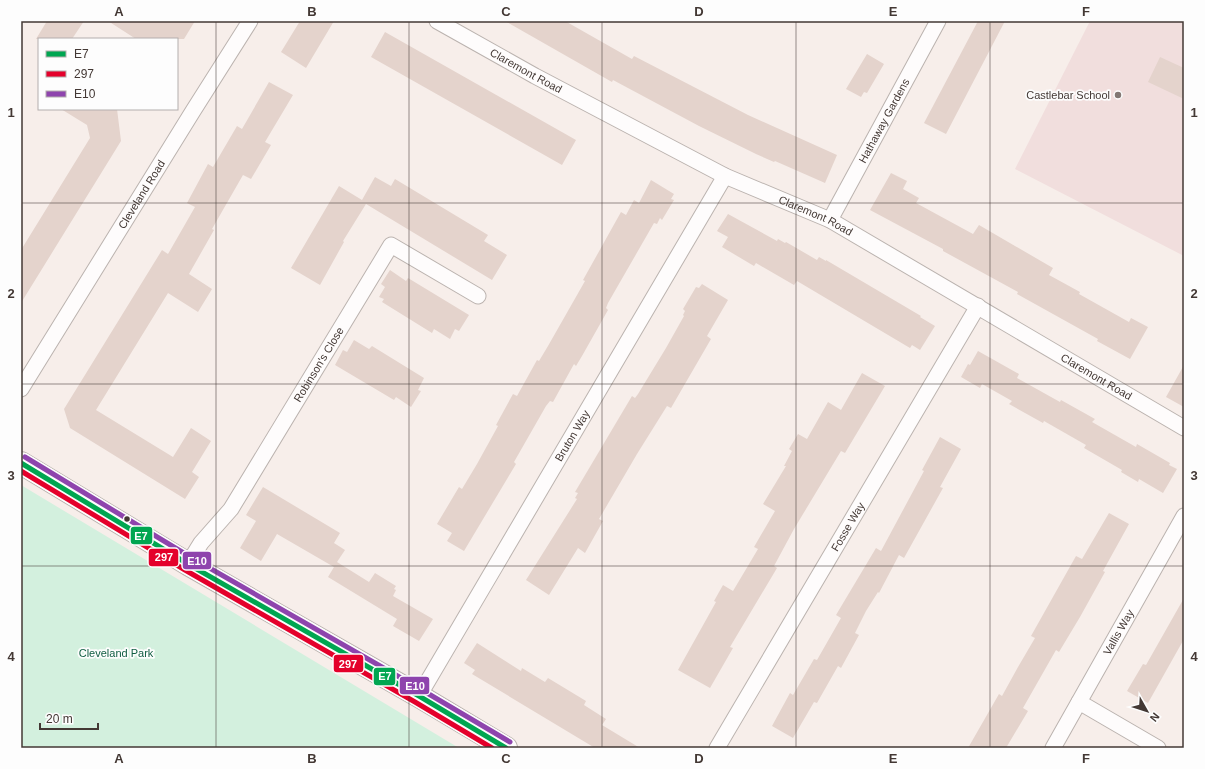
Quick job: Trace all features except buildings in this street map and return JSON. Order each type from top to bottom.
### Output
[{"type":"main road","points":[[21,463],[188,564],[419,696],[506,748]]},
{"type":"street","name":"Cleveland Road","points":[[21,389],[192,111],[250,21]]},
{"type":"street","name":"Claremont Road","points":[[437,21],[535,76],[725,176],[830,220],[1184,428]]},
{"type":"street","name":"Hathaway Gardens","points":[[830,220],[938,21]]},
{"type":"street","name":"Bruton Way","points":[[419,696],[725,176]]},
{"type":"street","name":"Robinson's Close","points":[[188,564],[201,543],[231,509],[391,245],[478,296]]},
{"type":"street","name":"Fosse Way","points":[[717,748],[978,306]]},
{"type":"street","name":"Vallis Way","points":[[1053,748],[1184,516]]},
{"type":"street","points":[[1078,702],[1158,748]]},
{"type":"shaded area","name":"Castlebar School","points":[[1090,21],[1184,21],[1184,256],[1015,169]]},
{"type":"green space","name":"Cleveland Park","points":[[21,485],[459,748],[21,748]]},
{"type":"transit line","name":"E10","points":[[25,457],[192,558],[510,742]]},
{"type":"transit line","name":"E7","points":[[21,463],[188,564],[419,696],[506,748]]},
{"type":"transit line","name":"297","points":[[21,471],[185,570],[492,748]]},
{"type":"place","name":"Castlebar School","points":[[1118,95]]}]
